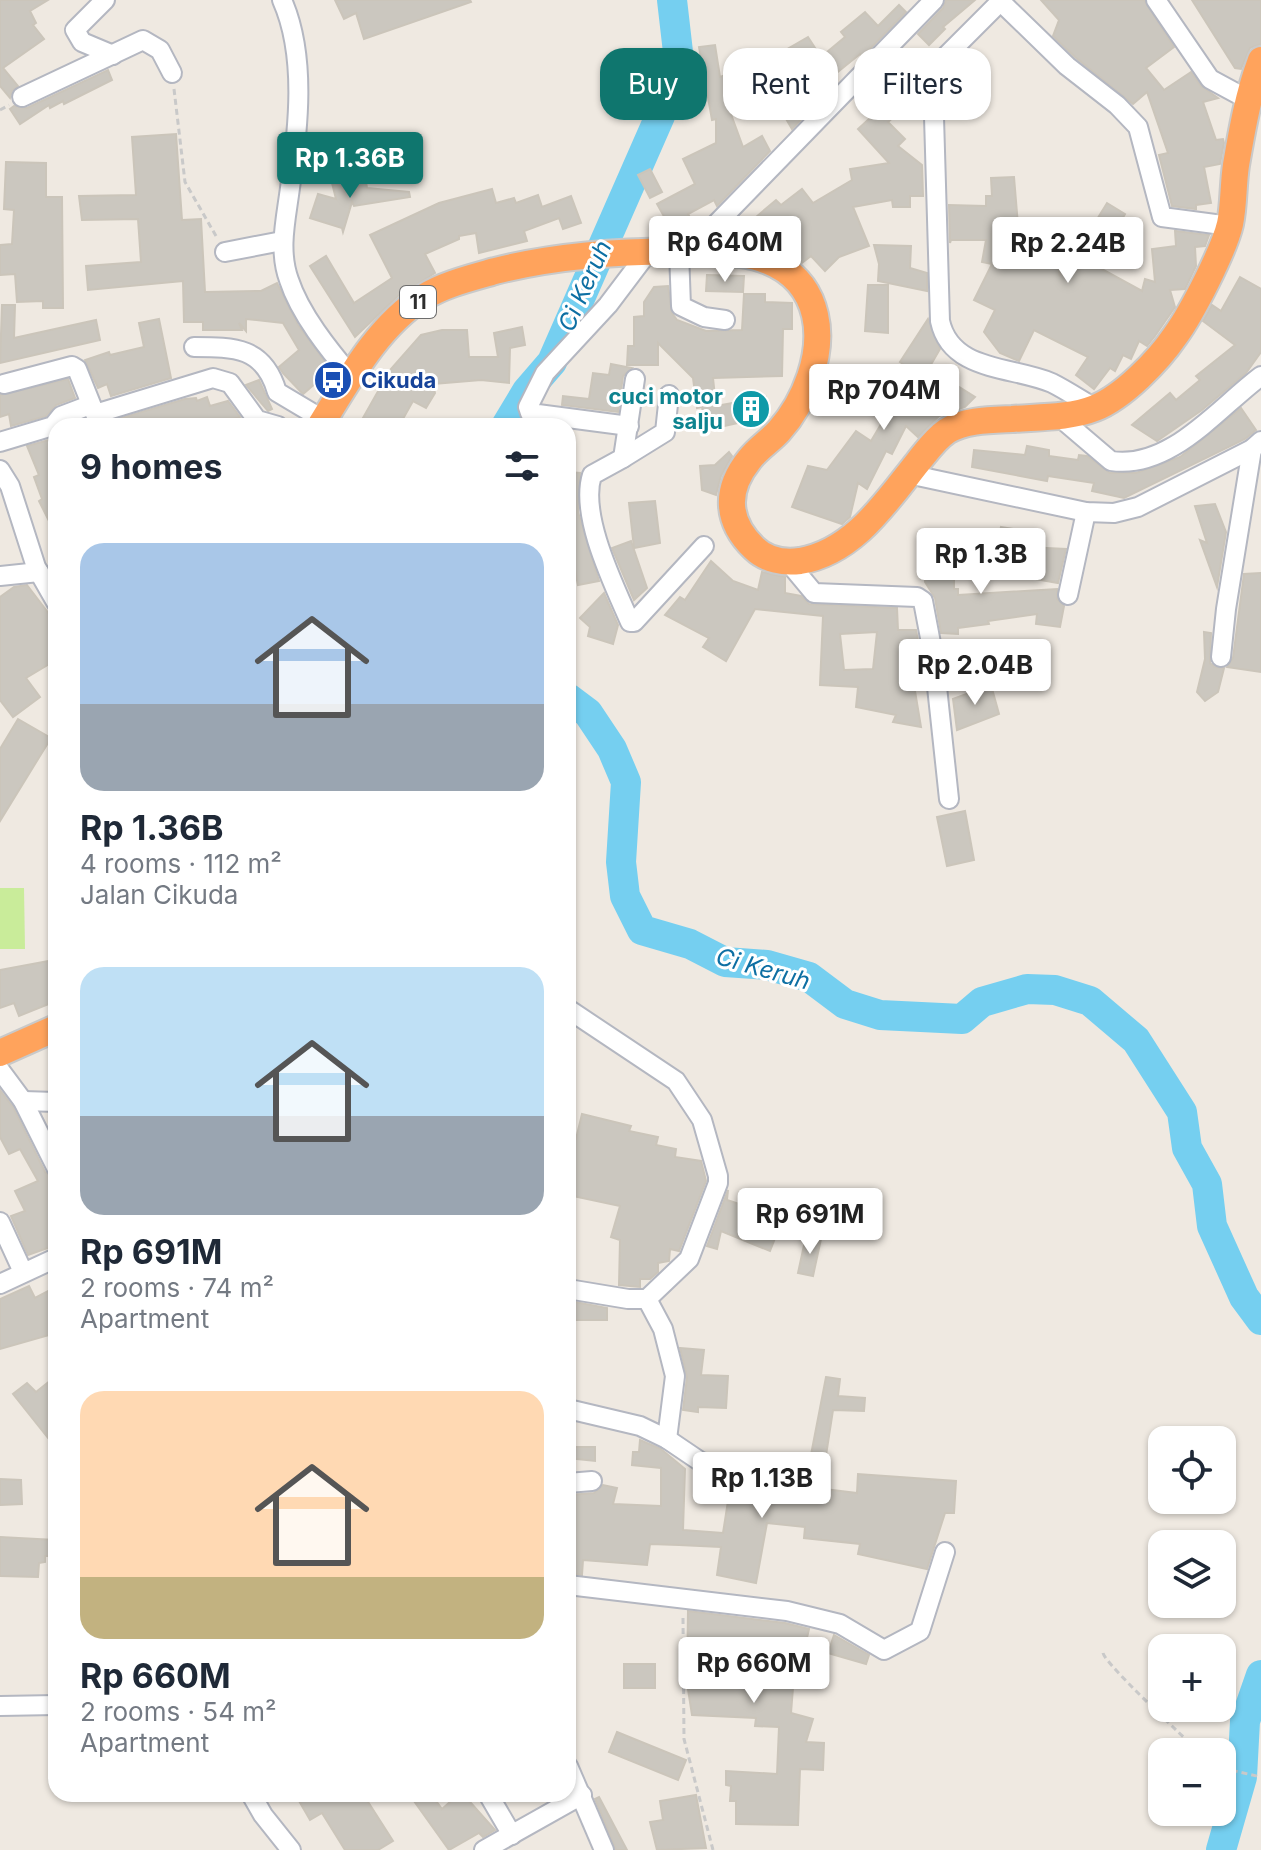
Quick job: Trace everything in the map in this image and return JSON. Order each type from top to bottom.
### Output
[{"type":"highway","points":[[789,563],[820,558],[850,540],[937,439],[958,426],[983,420],[1057,415],[1095,408],[1135,381],[1176,335],[1230,226],[1261,60]]},
{"type":"highway","name":"11","points":[[325,418],[368,352],[396,320],[424,297],[463,280],[569,256],[684,252],[744,254],[768,261],[787,271],[809,294],[816,318],[817,347],[812,370],[796,407],[780,430],[747,461],[733,493],[731,508],[735,528],[758,553],[789,563]]},
{"type":"highway","points":[[0,1053],[48,1032]]},
{"type":"street","points":[[105,0],[75,30],[82,42],[113,55]]},
{"type":"street","points":[[282,0],[290,23],[296,66],[297,130],[282,241],[289,280],[313,327],[352,377]]},
{"type":"street","points":[[725,320],[704,317],[681,306],[684,252],[934,0]]},
{"type":"street","points":[[1156,0],[1210,79],[1251,110]]},
{"type":"street","points":[[1095,408],[1050,383],[971,360],[950,347],[943,335],[940,321],[933,83],[938,64],[1001,1],[1067,66],[1117,105],[1138,127],[1162,217],[1230,226]]},
{"type":"street","points":[[22,97],[143,40],[160,50],[172,73]]},
{"type":"street","points":[[225,252],[282,241]]},
{"type":"street","points":[[568,418],[530,413],[528,407],[545,373],[608,305],[645,252]]},
{"type":"street","points":[[194,347],[228,347],[255,356],[271,373],[277,392],[315,418]]},
{"type":"street","points":[[4,384],[72,366],[77,369],[95,414],[213,378],[230,383],[256,418]]},
{"type":"street","points":[[1057,415],[1111,461],[1139,461],[1181,442],[1261,376]]},
{"type":"street","points":[[623,458],[635,379]]},
{"type":"street","points":[[669,395],[665,432],[592,475],[588,496],[602,552],[630,622],[634,622],[704,546]]},
{"type":"street","points":[[59,418],[90,405]]},
{"type":"street","points":[[576,419],[629,426]]},
{"type":"street","points":[[0,442],[48,428]]},
{"type":"street","points":[[908,474],[1086,512],[1114,513],[1138,507],[1256,445]]},
{"type":"street","points":[[1221,657],[1226,609],[1256,445]]},
{"type":"street","points":[[0,470],[10,486],[39,572],[48,588]]},
{"type":"street","points":[[1068,595],[1086,512]]},
{"type":"street","points":[[789,563],[814,593],[917,597],[923,601],[934,659],[949,799]]},
{"type":"street","points":[[0,576],[39,572]]},
{"type":"street","points":[[576,1014],[676,1081],[702,1120],[718,1176],[689,1259],[647,1299],[576,1290]]},
{"type":"street","points":[[0,1070],[23,1101],[48,1151]]},
{"type":"street","points":[[23,1101],[48,1102]]},
{"type":"street","points":[[0,1222],[23,1272]]},
{"type":"street","points":[[0,1284],[48,1261]]},
{"type":"street","points":[[647,1299],[663,1329],[675,1376],[667,1439]]},
{"type":"street","points":[[576,1411],[640,1426],[667,1439],[701,1462],[781,1482],[814,1485]]},
{"type":"street","points":[[576,1482],[592,1481]]},
{"type":"street","points":[[576,1586],[787,1611],[840,1624],[884,1650],[920,1631],[945,1552]]},
{"type":"street","points":[[0,1706],[48,1705]]},
{"type":"street","points":[[576,1783],[604,1850]]},
{"type":"street","points":[[576,1798],[582,1795]]},
{"type":"street","points":[[256,1802],[291,1850]]},
{"type":"street","points":[[493,1802],[512,1835]]},
{"type":"street","points":[[484,1850],[570,1802]]},
{"type":"path","points":[[172,73],[185,182],[225,252]]},
{"type":"path","points":[[682,1598],[684,1739],[713,1850]]},
{"type":"path","points":[[1103,1653],[1105,1662],[1131,1683],[1185,1738]]},
{"type":"path","points":[[1236,1771],[1261,1777]]},
{"type":"green space","points":[[0,888],[24,888],[25,949],[0,949]]},
{"type":"building","points":[[0,0],[48,0],[30,11],[36,23],[33,25],[44,39],[3,68],[18,86],[10,98],[0,86]]},
{"type":"building","points":[[335,0],[471,2],[364,39],[356,13],[344,19]]},
{"type":"building","points":[[946,0],[975,0],[943,27],[945,29],[929,45],[918,34],[943,8]]},
{"type":"building","points":[[1041,0],[1144,0],[1174,47],[1146,68],[1164,90],[1191,72],[1201,86],[1218,98],[1203,102],[1216,140],[1223,139],[1224,143],[1220,164],[1204,167],[1211,203],[1196,205],[1196,209],[1172,206],[1159,155],[1168,153],[1147,92],[1133,104],[1075,57],[1053,36],[1059,20]]},
{"type":"building","points":[[1192,0],[1261,0],[1261,44],[1250,48],[1241,69],[1235,68]]},
{"type":"building","points":[[899,5],[906,12],[871,48],[854,48],[854,59],[838,72],[838,48],[832,48],[845,37],[841,32],[865,12],[878,26]]},
{"type":"building","points":[[808,37],[815,48],[789,48]]},
{"type":"building","points":[[715,45],[720,77],[723,76],[723,120],[733,120],[743,147],[762,136],[770,151],[717,206],[714,200],[688,214],[691,219],[671,229],[657,204],[695,184],[683,159],[716,143],[716,119],[712,120],[707,92],[707,48],[699,47]]},
{"type":"building","points":[[108,70],[112,80],[64,104],[63,101],[50,108],[49,105],[20,124],[10,109],[14,106],[27,108]]},
{"type":"building","points":[[787,120],[801,120],[792,129]]},
{"type":"building","points":[[868,120],[890,120],[888,122],[905,139],[898,146],[922,165],[923,196],[910,196],[910,207],[893,207],[892,200],[853,207],[869,246],[839,257],[825,271],[811,256],[802,263],[776,233],[773,236],[756,217],[776,200],[781,205],[802,189],[813,203],[852,180],[850,169],[889,163],[858,129]]},
{"type":"building","points":[[176,134],[182,220],[201,219],[205,292],[261,291],[277,283],[298,325],[334,374],[329,381],[324,376],[303,394],[283,373],[279,367],[299,350],[283,323],[246,319],[246,331],[239,323],[242,330],[203,330],[203,322],[184,322],[183,281],[88,290],[86,266],[141,262],[138,219],[82,220],[79,196],[136,195],[132,137]]},
{"type":"building","points":[[6,162],[46,163],[46,197],[62,197],[63,308],[43,308],[43,301],[17,302],[15,274],[0,275],[0,245],[12,244],[14,210],[4,209]]},
{"type":"building","points":[[650,169],[662,192],[650,198],[638,175]]},
{"type":"building","points":[[365,176],[367,188],[409,192],[410,197],[354,206],[352,202],[343,232],[342,228],[310,218],[318,194],[336,199],[331,179]]},
{"type":"building","points":[[1014,177],[1018,225],[1037,224],[1037,236],[1058,236],[1059,276],[1081,231],[1088,234],[1107,203],[1125,214],[1097,261],[1100,263],[1098,267],[1142,291],[1145,279],[1155,282],[1152,249],[1176,246],[1175,231],[1209,235],[1205,246],[1195,247],[1196,266],[1185,289],[1170,290],[1175,307],[1155,336],[1147,346],[1139,341],[1131,359],[1123,355],[1115,371],[1110,368],[1094,389],[1076,375],[1088,357],[1034,330],[1019,361],[1000,353],[984,332],[995,310],[974,300],[992,264],[982,262],[986,240],[951,240],[950,243],[949,205],[986,206],[986,196],[992,196],[991,178]]},
{"type":"building","points":[[492,189],[496,203],[514,198],[516,203],[538,195],[542,207],[571,196],[581,223],[563,229],[559,218],[524,231],[527,241],[479,253],[476,233],[459,236],[459,239],[425,254],[435,273],[398,296],[355,337],[310,266],[326,256],[354,303],[392,278],[370,235],[439,203]]},
{"type":"building","points":[[874,245],[911,246],[910,268],[927,273],[927,291],[878,281],[879,264]]},
{"type":"building","points":[[707,275],[744,276],[743,292],[706,291]]},
{"type":"building","points":[[1240,277],[1261,289],[1261,352],[1246,373],[1202,410],[1157,441],[1132,425],[1170,393],[1176,400],[1200,380],[1196,376],[1235,345],[1203,321],[1212,305],[1221,311]]},
{"type":"building","points":[[868,285],[888,285],[888,333],[865,331]]},
{"type":"building","points":[[668,286],[672,313],[677,320],[706,331],[742,330],[744,294],[765,294],[765,302],[792,303],[792,329],[783,329],[782,376],[713,378],[716,406],[766,397],[769,416],[706,430],[702,407],[697,408],[693,378],[658,343],[658,365],[627,365],[628,346],[634,346],[634,317],[644,316],[644,302],[654,287]]},
{"type":"building","points":[[2,305],[15,305],[14,338],[96,320],[100,340],[0,363]]},
{"type":"building","points":[[159,319],[171,378],[111,396],[107,384],[98,388],[85,360],[109,352],[110,355],[144,347],[139,323]]},
{"type":"building","points":[[928,319],[940,349],[929,368],[975,397],[965,407],[939,416],[918,437],[906,426],[892,454],[886,451],[867,489],[858,483],[850,517],[842,524],[792,507],[808,466],[827,470],[856,431],[871,441],[899,394],[888,389],[903,364],[900,362]]},
{"type":"building","points":[[522,327],[525,345],[510,348],[509,383],[481,380],[433,384],[435,393],[426,408],[413,401],[403,418],[363,418],[390,370],[421,335],[442,330],[467,330],[469,357],[498,357],[494,333]]},
{"type":"building","points":[[611,364],[632,368],[623,376],[618,412],[562,405],[563,396],[589,399],[593,373],[609,375]]},
{"type":"building","points":[[68,379],[75,398],[56,405],[46,416],[11,426],[9,414],[0,417],[0,395]]},
{"type":"building","points":[[259,380],[272,409],[268,411],[246,385]]},
{"type":"building","points":[[207,397],[210,406],[228,401],[240,417],[121,418],[185,399],[196,398],[197,401]]},
{"type":"building","points":[[1241,408],[1256,430],[1245,439],[1124,498],[1092,491],[1094,483],[1048,476],[1047,481],[972,467],[974,450],[1025,455],[1027,446],[1049,450],[1049,456],[1078,460],[1079,455],[1087,456],[1110,473],[1136,473],[1180,457]]},
{"type":"building","points":[[48,440],[48,519],[39,501],[42,499],[34,477],[39,475],[27,446]]},
{"type":"building","points":[[729,452],[732,456],[721,476],[716,495],[702,490],[700,466],[715,465]]},
{"type":"building","points":[[576,473],[580,473],[578,512],[599,581],[578,585]]},
{"type":"building","points":[[655,501],[660,543],[634,548],[629,503]]},
{"type":"building","points":[[1215,504],[1226,532],[1217,587],[1200,540],[1207,543],[1195,506]]},
{"type":"building","points":[[1001,527],[1026,531],[1025,547],[1066,549],[1058,583],[990,571]]},
{"type":"building","points":[[926,538],[954,539],[954,589],[958,589],[958,595],[1057,589],[1057,599],[1064,606],[1060,627],[1036,624],[1037,614],[958,628],[958,634],[941,633],[935,598],[925,582]]},
{"type":"building","points":[[631,541],[647,588],[634,600],[612,548]]},
{"type":"building","points":[[711,561],[733,581],[758,590],[762,572],[785,577],[785,593],[801,596],[809,604],[897,608],[898,630],[916,630],[922,661],[910,661],[921,727],[893,722],[896,715],[856,707],[858,687],[820,685],[823,616],[755,609],[726,661],[703,647],[709,638],[665,615],[680,597],[685,600]],"holes":[[[877,632],[873,669],[844,670],[840,634]]]},
{"type":"building","points":[[1261,573],[1261,672],[1227,667],[1233,658],[1244,574]]},
{"type":"building","points":[[27,585],[48,613],[48,665],[26,678],[40,697],[13,717],[0,700],[0,597],[14,587]]},
{"type":"building","points":[[604,593],[618,625],[613,644],[588,636],[590,627],[580,618]]},
{"type":"building","points":[[1204,632],[1211,633],[1210,663],[1224,668],[1218,692],[1205,701],[1197,692],[1205,659]]},
{"type":"building","points":[[1014,647],[1019,672],[999,676],[994,651]]},
{"type":"building","points":[[991,685],[999,714],[957,730],[953,699]]},
{"type":"building","points":[[18,719],[48,736],[48,743],[0,821],[0,749]]},
{"type":"building","points":[[965,811],[974,860],[947,866],[937,817]]},
{"type":"building","points":[[48,961],[48,1004],[19,1016],[14,1003],[0,1008],[0,970]]},
{"type":"building","points":[[0,1090],[13,1107],[48,1174],[48,1248],[28,1255],[11,1216],[25,1211],[15,1191],[38,1181],[20,1149],[9,1154],[0,1137]]},
{"type":"building","points":[[582,1114],[631,1126],[629,1131],[658,1137],[656,1145],[676,1149],[675,1157],[701,1161],[706,1181],[679,1251],[670,1249],[669,1261],[658,1263],[658,1272],[650,1279],[640,1279],[640,1287],[619,1285],[620,1240],[611,1237],[620,1206],[576,1197],[576,1139]]},
{"type":"building","points":[[728,1190],[727,1200],[742,1205],[740,1213],[779,1228],[770,1251],[721,1231],[717,1249],[707,1246]]},
{"type":"building","points":[[806,1236],[821,1239],[813,1276],[798,1273]]},
{"type":"building","points":[[29,1286],[35,1298],[48,1291],[48,1335],[0,1349],[0,1299]]},
{"type":"building","points":[[576,1302],[607,1308],[607,1320],[576,1320]]},
{"type":"building","points":[[680,1348],[704,1350],[701,1375],[728,1376],[726,1408],[698,1407],[698,1412],[683,1410],[687,1377]]},
{"type":"building","points":[[826,1377],[840,1379],[838,1396],[865,1398],[864,1411],[833,1410],[825,1462],[810,1460]]},
{"type":"building","points":[[48,1382],[48,1438],[13,1394],[27,1383],[36,1392]]},
{"type":"building","points":[[640,1440],[661,1449],[685,1469],[683,1530],[723,1533],[731,1482],[778,1494],[813,1497],[825,1489],[857,1493],[858,1474],[956,1481],[954,1513],[945,1513],[927,1569],[858,1554],[860,1544],[804,1538],[805,1527],[767,1523],[756,1583],[717,1575],[721,1547],[650,1544],[647,1565],[583,1560],[582,1575],[576,1574],[576,1494],[594,1493],[603,1485],[617,1488],[613,1504],[661,1506],[661,1468],[632,1465],[633,1452],[639,1452]]},
{"type":"building","points":[[576,1447],[595,1447],[595,1461],[576,1459]]},
{"type":"building","points":[[0,1479],[21,1480],[22,1504],[0,1505]]},
{"type":"building","points":[[0,1537],[48,1540],[48,1556],[45,1556],[45,1562],[39,1563],[38,1577],[0,1576]]},
{"type":"building","points":[[688,1611],[785,1623],[809,1629],[804,1651],[796,1650],[791,1713],[813,1719],[806,1742],[824,1743],[823,1770],[800,1769],[798,1825],[736,1824],[736,1801],[730,1801],[731,1786],[726,1785],[726,1771],[777,1774],[779,1727],[755,1726],[756,1718],[692,1715],[687,1683]]},
{"type":"building","points":[[834,1635],[869,1655],[866,1664],[828,1653]]},
{"type":"building","points":[[624,1664],[655,1664],[655,1688],[624,1688]]},
{"type":"building","points":[[617,1732],[686,1760],[678,1780],[609,1752]]},
{"type":"building","points":[[696,1795],[706,1848],[657,1850],[650,1822],[663,1820],[660,1801]]},
{"type":"building","points":[[599,1797],[627,1850],[616,1850],[595,1799]]},
{"type":"building","points":[[300,1802],[368,1802],[393,1841],[378,1850],[345,1850],[322,1813],[310,1820]]},
{"type":"building","points":[[415,1802],[437,1802],[442,1809],[450,1802],[470,1802],[495,1830],[483,1837],[479,1833],[449,1850]]},
{"type":"waterway","name":"Ci Keruh","points":[[511,418],[527,391],[552,362],[660,116],[678,52],[672,0]]},
{"type":"waterway","name":"Ci Keruh","points":[[576,704],[588,713],[612,749],[626,782],[621,862],[625,896],[642,930],[690,944],[725,962],[767,965],[809,977],[845,1004],[880,1015],[962,1019],[982,1002],[1027,989],[1055,990],[1090,1001],[1136,1040],[1182,1112],[1187,1148],[1207,1184],[1212,1226],[1244,1297],[1261,1320]]},
{"type":"waterway","name":"Ci Keruh","points":[[1221,1850],[1242,1777],[1245,1721],[1261,1675]]},
{"type":"place","name":"Cikuda","points":[[333,380]]},
{"type":"place","name":"cuci motor salju","points":[[751,409]]}]
